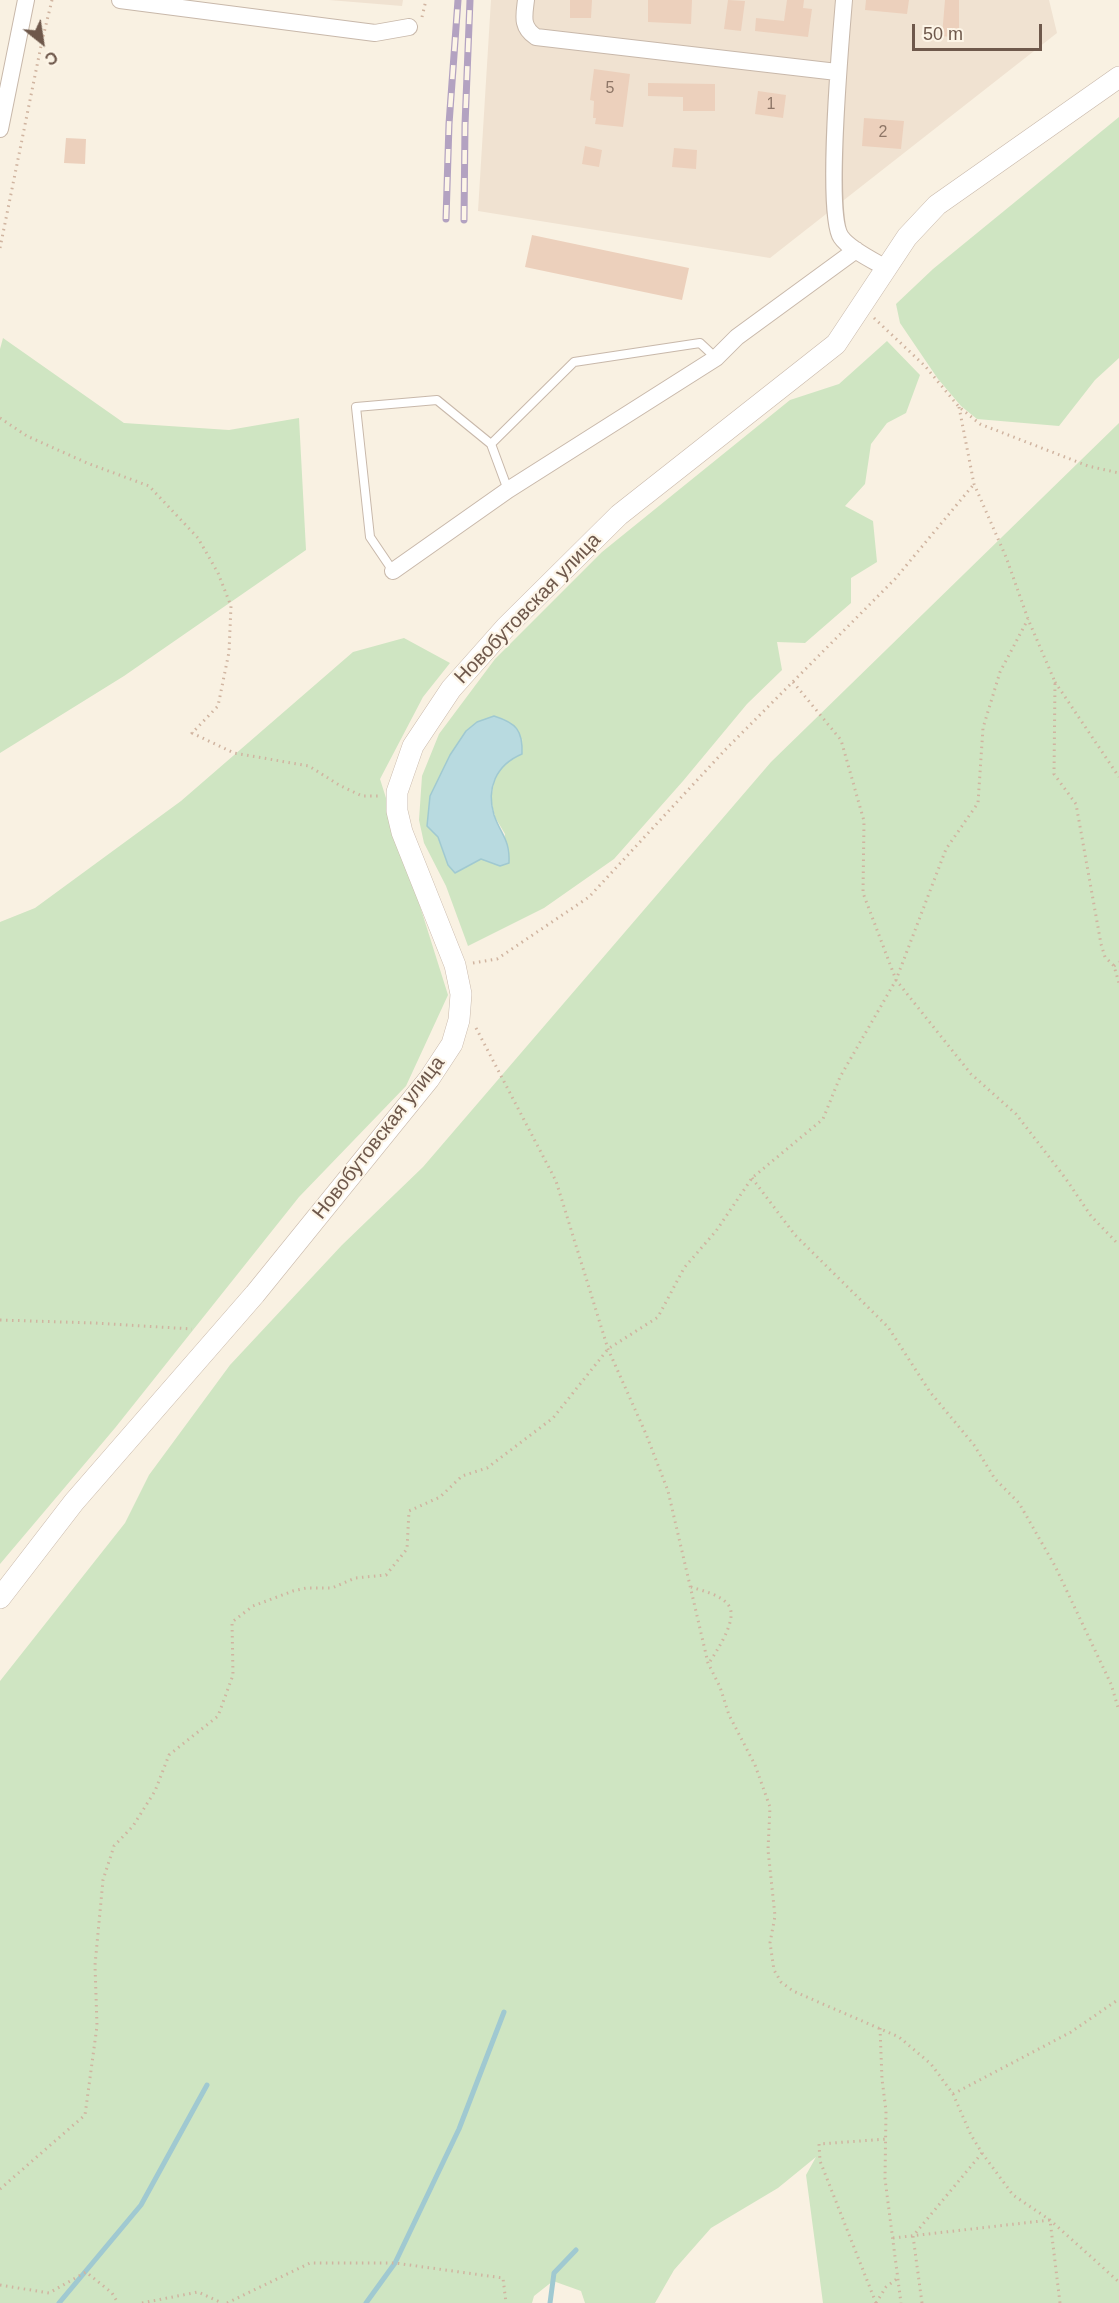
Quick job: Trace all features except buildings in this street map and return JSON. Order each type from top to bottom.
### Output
[{"type":"street","points":[[0,129],[26,0]]},
{"type":"street","points":[[120,0],[375,33],[409,27]]},
{"type":"street","points":[[526,0],[523,21],[527,32],[536,37],[837,72]]},
{"type":"street","points":[[844,0],[837,72],[835,207],[840,237],[856,250],[886,268]]},
{"type":"street","name":"Новобутовская улица","points":[[0,1598],[74,1502],[255,1294],[429,1079],[452,1044],[459,1020],[462,994],[455,965],[402,832],[397,811],[397,797],[404,768],[413,746],[451,689],[506,627],[619,515],[836,344],[907,237],[938,205],[1119,76]]},
{"type":"street","points":[[393,571],[508,490],[716,358],[737,338],[856,250]]},
{"type":"lane","points":[[491,444],[574,362],[700,343],[716,358]]},
{"type":"lane","points":[[393,571],[370,537],[356,407],[437,400],[491,444],[508,490]]},
{"type":"path","points":[[0,248],[52,0]]},
{"type":"path","points":[[862,307],[925,366],[959,407],[980,424],[1088,465],[1119,473]]},
{"type":"path","points":[[959,407],[974,484],[1006,557],[1028,619],[1055,682],[1119,777]]},
{"type":"path","points":[[0,418],[27,436],[87,463],[150,486],[198,538],[218,573],[231,606],[229,652],[218,706],[192,733],[234,753],[309,765],[339,785],[362,796],[397,797]]},
{"type":"path","points":[[455,965],[497,959],[589,897],[725,750],[895,579],[974,484]]},
{"type":"path","points":[[0,2189],[85,2115],[97,2026],[94,1965],[103,1880],[114,1846],[133,1826],[155,1791],[169,1755],[218,1716],[233,1675],[232,1622],[253,1606],[293,1591],[306,1588],[332,1588],[355,1578],[386,1575],[407,1549],[408,1511],[440,1497],[462,1476],[487,1468],[553,1418],[608,1349],[658,1317],[684,1268],[716,1231],[752,1178],[823,1119],[840,1077],[896,980],[946,849],[978,803],[982,728],[1000,672],[1028,619]]},
{"type":"path","points":[[792,682],[841,740],[864,820],[864,893],[896,980],[971,1074],[1016,1114],[1066,1179],[1090,1215],[1119,1245]]},
{"type":"path","points":[[1055,682],[1054,774],[1076,804],[1101,944],[1105,957],[1114,966],[1119,983]]},
{"type":"path","points":[[1114,966],[1119,962]]},
{"type":"path","points":[[475,1025],[556,1181],[608,1349],[646,1434],[668,1491],[708,1663],[720,1687],[729,1715],[755,1765],[770,1807],[768,1850],[775,1916],[770,1943],[774,1971],[781,1982],[793,1991],[899,2037],[931,2064],[953,2094],[982,2153],[1012,2195],[1050,2220],[1119,2282]]},
{"type":"path","points":[[752,1178],[795,1235],[888,1327],[930,1392],[974,1445],[995,1479],[1019,1503],[1055,1566],[1111,1684],[1119,1711]]},
{"type":"path","points":[[0,1320],[192,1329]]},
{"type":"path","points":[[691,1587],[716,1596],[729,1606],[731,1612],[730,1622],[720,1646],[708,1663]]},
{"type":"path","points":[[953,2094],[1071,2032],[1119,1999]]},
{"type":"path","points":[[880,2028],[886,2139],[885,2179],[901,2303]]},
{"type":"path","points":[[876,2303],[820,2161],[819,2144],[886,2139]]},
{"type":"path","points":[[922,2303],[914,2236],[982,2153]]},
{"type":"path","points":[[893,2238],[1050,2220]]},
{"type":"path","points":[[1050,2220],[1060,2303]]},
{"type":"path","points":[[227,2303],[310,2263],[395,2263],[503,2278],[506,2303]]},
{"type":"path","points":[[0,2285],[49,2293],[86,2272],[112,2293],[118,2303]]},
{"type":"path","points":[[876,2303],[886,2287],[898,2278]]},
{"type":"path","points":[[142,2303],[198,2292],[222,2303]]},
{"type":"shaded area","points":[[329,0],[403,0],[402,6]]},
{"type":"shaded area","points":[[491,0],[1049,0],[1057,33],[770,258],[478,211]]},
{"type":"green space","points":[[1119,117],[1119,358],[1095,380],[1059,426],[977,419],[961,406],[938,379],[900,323],[896,304],[933,269]]},
{"type":"green space","points":[[3,338],[124,423],[229,430],[299,418],[306,550],[124,676],[0,753],[0,349]]},
{"type":"green space","points":[[887,341],[920,375],[906,413],[887,423],[871,444],[865,484],[845,506],[873,521],[877,562],[851,578],[851,603],[805,643],[777,642],[782,670],[747,704],[614,859],[544,908],[468,946],[446,886],[424,843],[419,820],[422,776],[439,734],[495,659],[602,552],[790,400],[839,384]],"holes":[[[523,739],[510,759],[502,766],[494,781],[491,800],[495,817],[505,834],[500,866],[481,859],[472,864],[448,865],[438,837]]]},
{"type":"green space","points":[[1119,423],[1119,2303],[823,2303],[806,2175],[816,2157],[778,2188],[711,2228],[674,2270],[655,2303],[585,2303],[581,2291],[553,2281],[534,2296],[532,2303],[0,2303],[0,1681],[125,1523],[149,1475],[230,1365],[342,1245],[423,1167],[771,762]]},
{"type":"green space","points":[[404,638],[450,663],[423,697],[380,779],[448,995],[406,1086],[299,1197],[115,1428],[0,1564],[0,922],[35,908],[181,801],[353,652]]},
{"type":"water","points":[[494,716],[517,729],[522,746],[522,754],[506,764],[495,778],[491,796],[494,815],[508,848],[509,863],[500,866],[481,859],[455,873],[448,865],[438,837],[427,826],[430,796],[450,755],[466,731],[477,722]]},
{"type":"waterway","points":[[366,2303],[395,2263],[459,2129],[504,2012]]},
{"type":"waterway","points":[[59,2303],[141,2205],[207,2085]]},
{"type":"waterway","points":[[550,2303],[554,2273],[576,2250]]},
{"type":"railway","points":[[446,219],[449,124],[458,0]]},
{"type":"railway","points":[[464,220],[470,0]]}]
